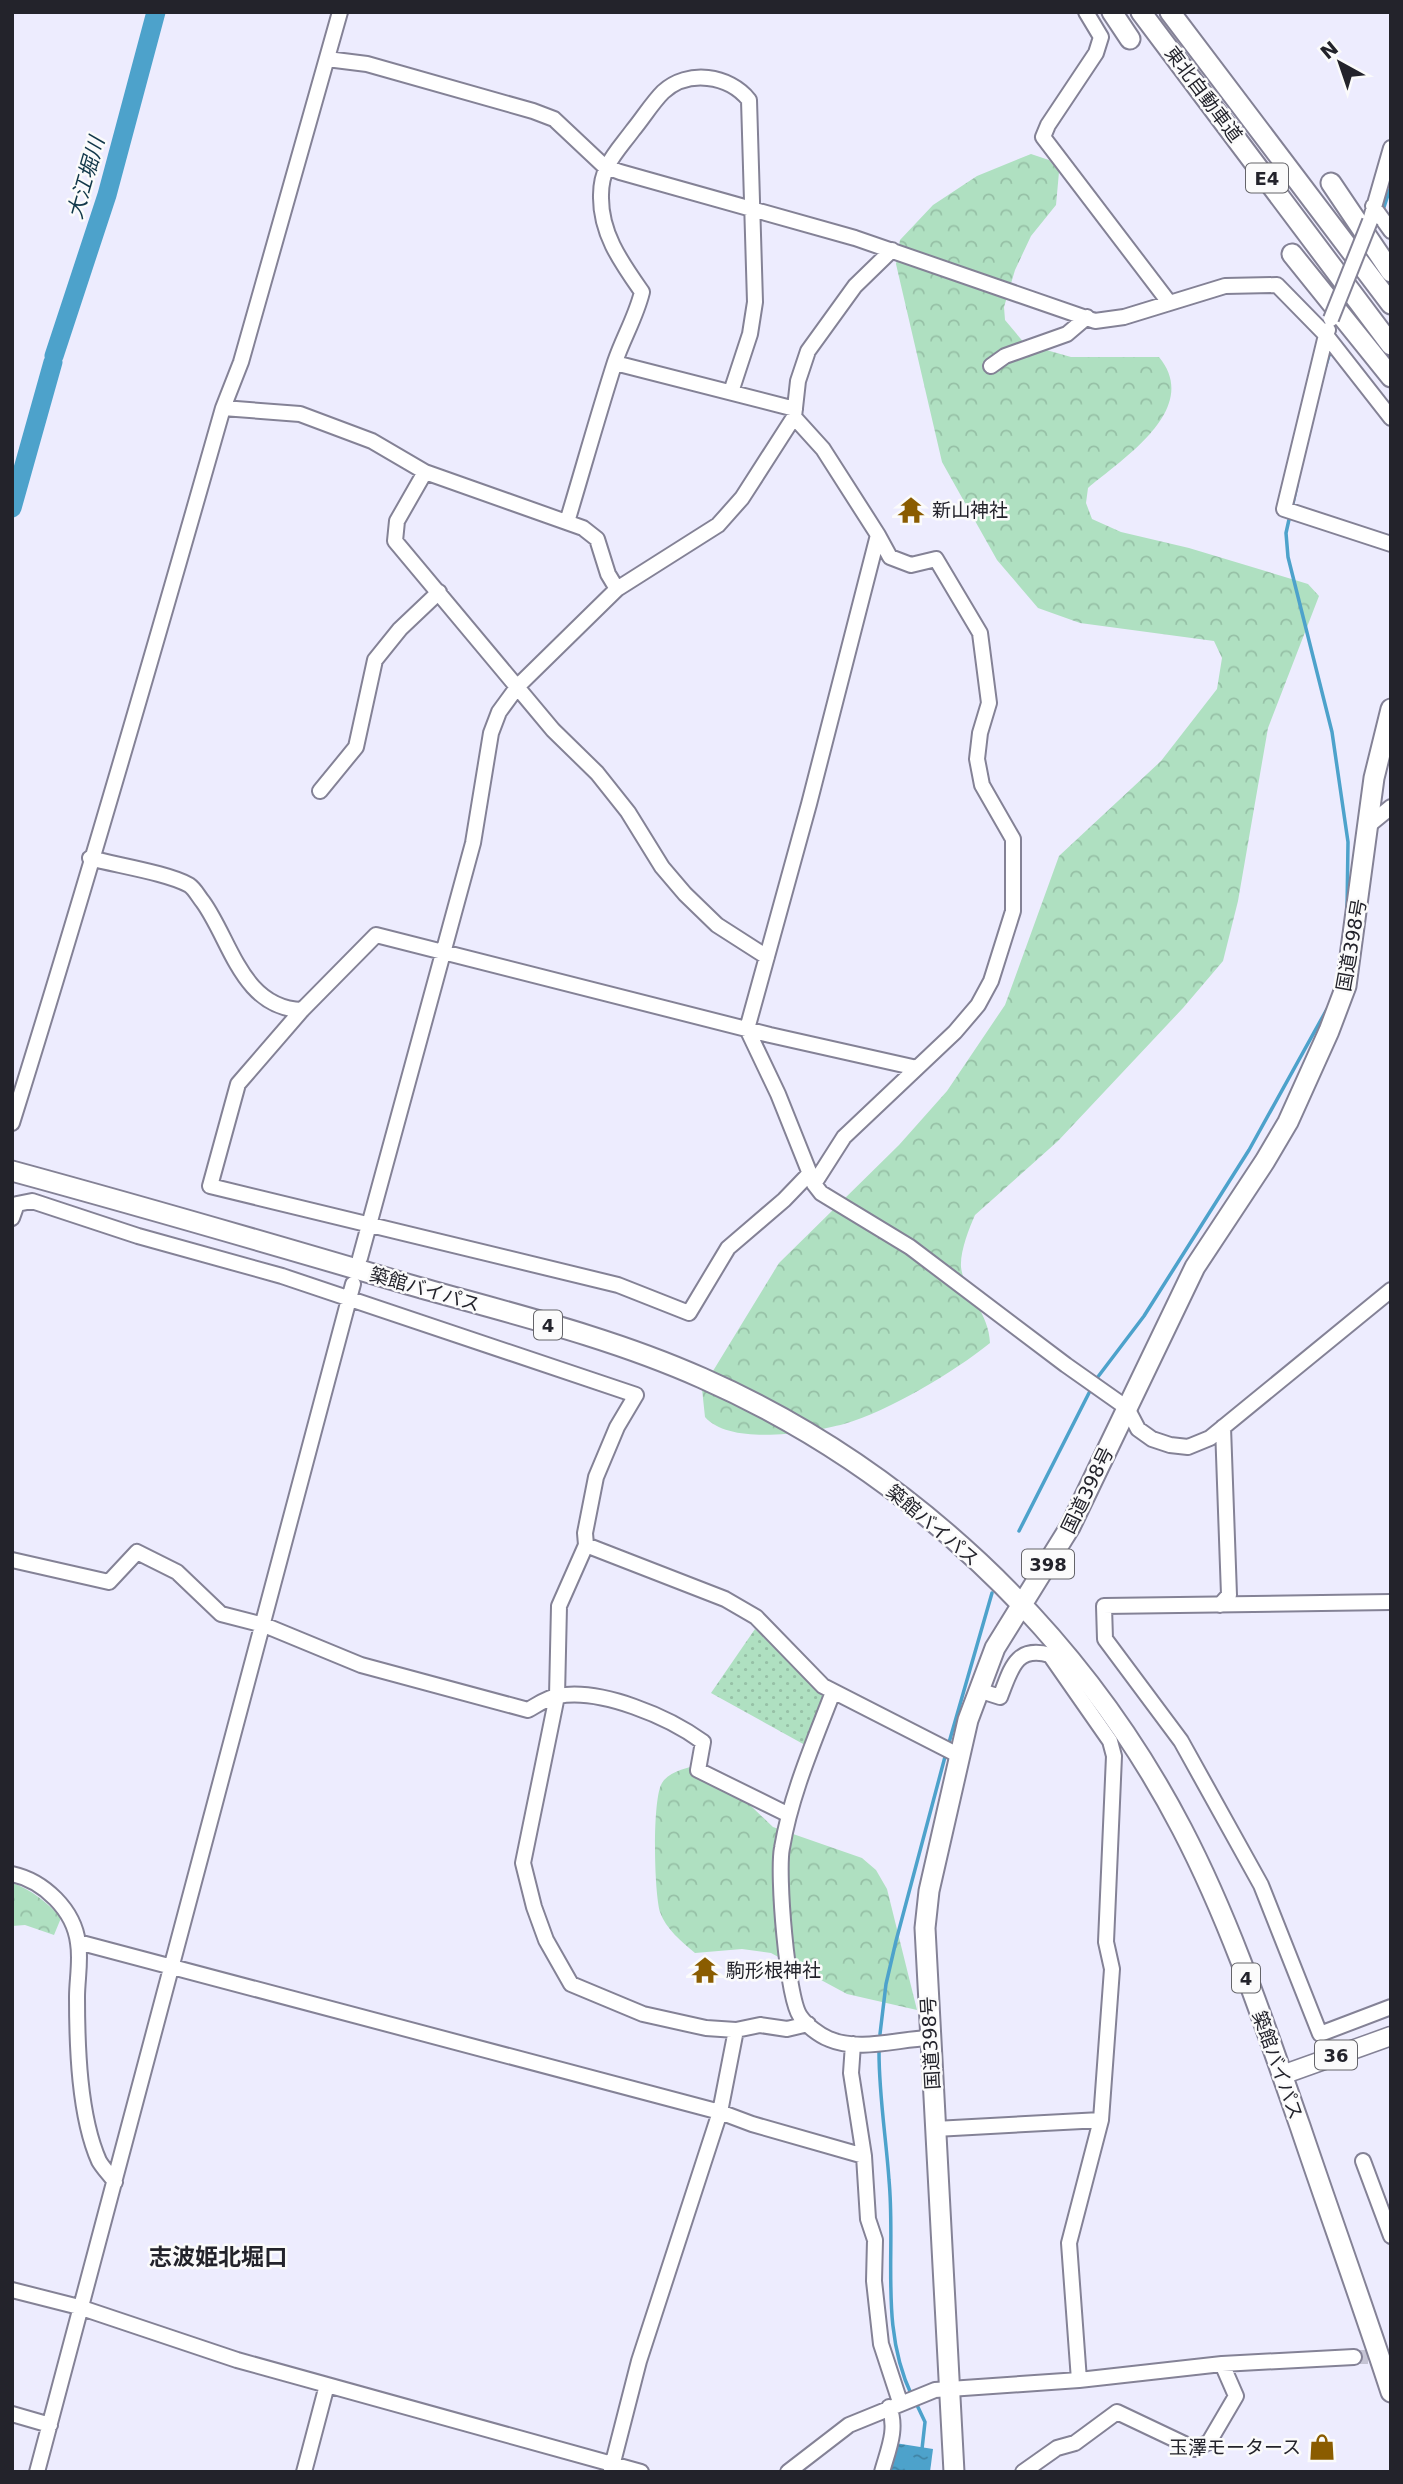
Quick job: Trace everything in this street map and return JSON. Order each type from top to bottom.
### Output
[{"type":"highway","points":[[1112,12],[1130,39]]},
{"type":"highway","name":"東北自動車道","points":[[1141,12],[1391,345]]},
{"type":"highway","name":"東北自動車道","points":[[1170,12],[1391,304]]},
{"type":"highway","points":[[1331,183],[1391,272]]},
{"type":"highway","points":[[1292,254],[1391,377]]},
{"type":"highway","name":"国道398号","points":[[954,2472],[925,1928],[948,1751],[995,1648],[1070,1527],[1195,1267],[1288,1122],[1329,1031],[1346,986],[1374,778],[1391,709]]},
{"type":"highway","name":"築館バイパス","points":[[12,1171],[569,1331],[701,1377],[814,1436],[891,1488],[961,1546],[1054,1640],[1117,1721],[1175,1817],[1228,1930],[1282,2075],[1391,2392]]},
{"type":"main road","name":"36","points":[[1282,2075],[1391,2036]]},
{"type":"street","points":[[12,1123],[90,858],[118,776],[223,408],[241,362],[340,12]]},
{"type":"street","points":[[1086,12],[1101,37],[1096,53],[1048,125],[1043,137],[1168,301]]},
{"type":"street","points":[[327,59],[367,64],[543,115],[554,119],[604,166],[688,193],[752,208],[892,250],[1095,321],[1124,317],[1168,301],[1225,286],[1278,285],[1331,341],[1391,418]]},
{"type":"street","points":[[567,522],[624,335],[637,313],[642,292],[613,249],[603,222],[601,198],[604,166],[663,93],[687,80],[703,78],[724,81],[740,88],[749,100],[755,302],[750,334],[731,391]]},
{"type":"street","points":[[1391,149],[1370,221],[1331,319],[1331,341],[1295,454],[1284,509],[1391,544]]},
{"type":"street","points":[[1373,206],[1391,231]]},
{"type":"street","points":[[360,1258],[473,843],[491,733],[499,712],[517,686],[617,589],[718,525],[742,498],[794,413],[798,381],[808,351],[855,286],[892,250]]},
{"type":"street","points":[[992,366],[1004,356],[1067,334],[1087,317]]},
{"type":"street","points":[[615,363],[731,391],[794,413],[822,449],[890,557],[911,565],[936,559],[980,633],[989,703],[980,733],[977,759],[982,785],[1013,839],[1013,911],[991,981],[978,1005],[955,1032],[917,1068],[844,1137],[812,1178],[728,1248],[689,1313],[618,1285],[210,1186],[238,1084],[302,1010],[376,935],[442,954],[747,1029],[917,1068]]},
{"type":"street","points":[[223,408],[300,414],[372,441],[425,472],[567,522],[597,539],[608,574],[617,589]]},
{"type":"street","points":[[425,472],[397,521],[395,541],[568,747],[597,773],[628,812],[662,867],[685,894],[717,925],[767,957]]},
{"type":"street","points":[[878,536],[747,1029],[821,1193],[910,1247],[1127,1408],[1138,1429],[1170,1446],[1188,1447],[1210,1438],[1391,1290]]},
{"type":"street","points":[[320,790],[356,747],[375,660],[400,629],[439,592]]},
{"type":"street","points":[[1369,825],[1391,807]]},
{"type":"street","points":[[90,858],[188,885],[217,921],[233,961],[244,978],[276,1004],[302,1010]]},
{"type":"street","points":[[12,1218],[18,1203],[32,1201],[138,1236],[282,1276],[636,1395],[617,1427],[596,1477],[585,1533],[586,1545],[558,1606],[557,1696],[523,1863],[534,1907],[571,1984],[643,2014],[706,2028],[736,2030],[760,2025],[787,2029],[808,2024]]},
{"type":"street","points":[[37,2472],[353,1284]]},
{"type":"street","points":[[1220,1605],[1229,1595],[1223,1427]]},
{"type":"street","points":[[586,1545],[725,1599],[756,1617],[795,1660],[833,1692],[948,1751]]},
{"type":"street","points":[[12,1560],[109,1582],[137,1552],[177,1572],[221,1614],[264,1625],[361,1665],[528,1710],[557,1696],[586,1696],[636,1707],[687,1730],[703,1742],[698,1770],[789,1815]]},
{"type":"street","points":[[1391,1602],[1104,1606],[1105,1639],[1181,1741],[1261,1885],[1320,2034],[1391,2007]]},
{"type":"street","points":[[978,1690],[1000,1697],[1011,1669],[1020,1656],[1035,1651],[1050,1655],[1110,1741],[1114,1756],[1106,1942],[1112,1969],[1101,2120],[1069,2242],[1079,2380]]},
{"type":"street","points":[[833,1692],[789,1815],[781,1851],[784,1923],[794,2001],[800,2017],[831,2040],[853,2044],[929,2038]]},
{"type":"street","points":[[12,1874],[28,1878],[46,1888],[66,1914],[78,1942],[77,2036],[87,2117],[100,2162],[116,2182]]},
{"type":"street","points":[[78,1942],[720,2112],[752,2124],[864,2156]]},
{"type":"street","points":[[611,2468],[639,2361],[720,2112],[736,2030]]},
{"type":"street","points":[[853,2044],[851,2082],[864,2156],[868,2219],[875,2240],[874,2281],[881,2344],[898,2403],[882,2472]]},
{"type":"street","points":[[934,2129],[1101,2120]]},
{"type":"street","points":[[1363,2161],[1391,2236]]},
{"type":"street","points":[[12,2290],[79,2308],[237,2360],[611,2468],[640,2472]]},
{"type":"street","points":[[789,2472],[849,2425],[927,2392],[1079,2380],[1222,2364],[1354,2357]]},
{"type":"street","points":[[1023,2472],[1057,2448],[1075,2443],[1117,2412],[1195,2449],[1209,2442],[1236,2396],[1222,2364]]},
{"type":"street","points":[[304,2472],[327,2385]]},
{"type":"street","points":[[12,2414],[50,2425]]},
{"type":"green space","points":[[1031,154],[1049,160],[1059,172],[1056,205],[1031,236],[1015,270],[1004,307],[1005,320],[1025,344],[1071,357],[1159,357],[1170,376],[1171,395],[1164,414],[1152,431],[1137,448],[1088,488],[1086,503],[1092,519],[1121,532],[1189,548],[1308,584],[1319,596],[1268,728],[1238,901],[1223,961],[1183,1008],[1058,1141],[975,1215],[963,1247],[961,1267],[989,1332],[990,1343],[920,1390],[862,1418],[792,1433],[771,1435],[732,1432],[705,1417],[702,1389],[779,1263],[899,1145],[947,1091],[1005,1005],[1059,856],[1161,761],[1217,689],[1222,658],[1214,641],[1080,623],[1038,608],[997,560],[942,462],[896,264],[900,240],[933,205],[977,176]]},
{"type":"green space","points":[[755,1629],[825,1696],[805,1745],[711,1693]]},
{"type":"green space","points":[[700,1764],[727,1783],[773,1827],[862,1858],[876,1870],[887,1889],[917,2010],[847,1994],[771,1953],[742,1949],[695,1953],[666,1924],[660,1912],[656,1886],[655,1846],[659,1792],[662,1783],[669,1776]]},
{"type":"green space","points":[[12,1883],[39,1897],[61,1918],[54,1935],[25,1925],[12,1926]]},
{"type":"water","points":[[895,2443],[933,2449],[930,2472],[889,2472]]},
{"type":"waterway","name":"大江堀川","points":[[54,356],[107,195],[156,12]]},
{"type":"waterway","points":[[1382,213],[1391,186]]},
{"type":"waterway","points":[[1325,368],[1331,349]]},
{"type":"waterway","name":"大江堀川","points":[[12,508],[53,362]]},
{"type":"waterway","points":[[1292,508],[1297,485]]},
{"type":"waterway","points":[[1290,515],[1286,533],[1288,557],[1332,732],[1348,842],[1347,910]]},
{"type":"waterway","points":[[1094,1382],[1144,1316],[1249,1150],[1327,1009]]},
{"type":"waterway","points":[[1019,1531],[1091,1389]]},
{"type":"waterway","points":[[948,1746],[992,1593]]},
{"type":"waterway","points":[[880,2034],[886,1984],[896,1941],[946,1753]]},
{"type":"waterway","points":[[879,2052],[891,2207],[892,2317],[895,2344],[912,2396]]},
{"type":"waterway","points":[[916,2403],[925,2422],[922,2449]]},
{"type":"tunnel","points":[[1354,2357],[1391,2357]]},
{"type":"place","name":"新山神社","points":[[911,510]]},
{"type":"place","name":"駒形根神社","points":[[705,1970]]},
{"type":"place","name":"玉澤モータース","points":[[1322,2447]]},
{"type":"district","name":"志波姫北堀口","points":[[218,2257]]}]
